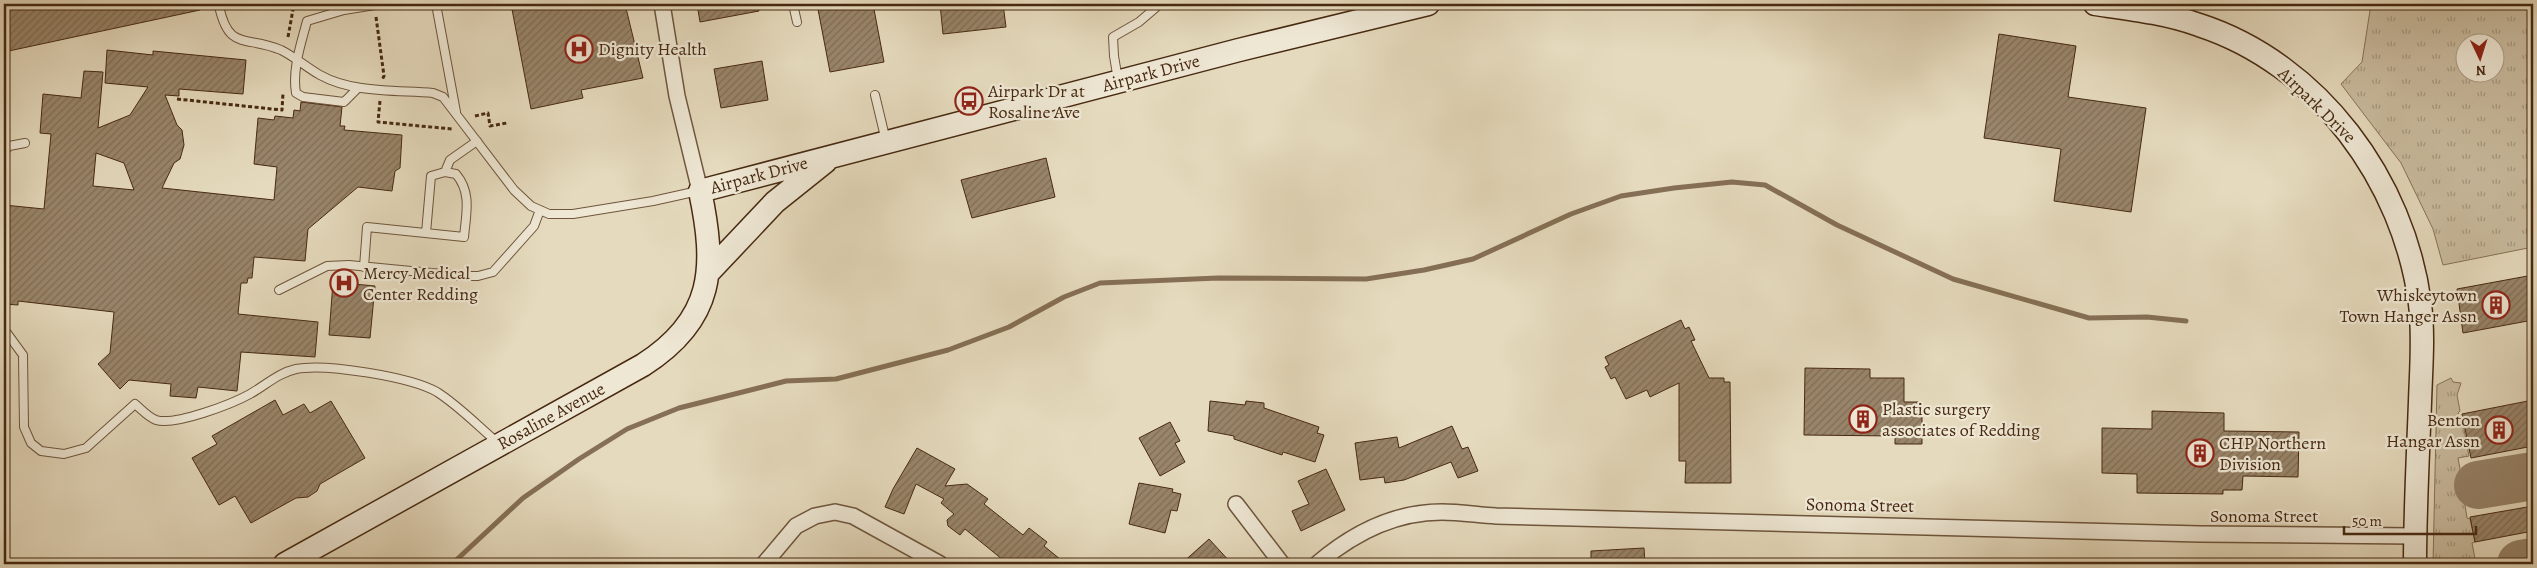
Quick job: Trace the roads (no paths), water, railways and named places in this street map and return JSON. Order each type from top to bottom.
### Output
[{"type":"street","points":[[662,4],[678,96],[700,190]]},
{"type":"street","name":"Airpark Drive","points":[[700,190],[1119,83],[1221,54],[1428,4]]},
{"type":"street","name":"Airpark Drive","points":[[2096,4],[2162,14],[2200,25],[2255,50],[2305,88],[2348,131],[2383,186],[2404,233],[2413,266],[2420,305],[2421,360],[2415,564]]},
{"type":"street","points":[[708,273],[775,202],[832,156]]},
{"type":"street","name":"Rosaline Avenue","points":[[285,564],[500,445],[666,350],[692,319],[703,296],[708,273],[709,252],[700,190]]},
{"type":"street","points":[[1236,504],[1282,564]]},
{"type":"street","points":[[764,564],[796,526],[814,516],[835,512],[853,516],[940,564]]},
{"type":"street","name":"Sonoma Street","points":[[1317,564],[1346,541],[1366,530],[1397,518],[1441,512],[1496,516],[2200,534],[2415,536]]},
{"type":"lane","points":[[358,88],[344,102],[303,97],[296,93],[297,58],[307,21],[344,10],[381,4]]},
{"type":"lane","points":[[436,4],[456,112]]},
{"type":"lane","points":[[793,4],[797,22]]},
{"type":"lane","points":[[1119,83],[1113,37],[1139,22],[1160,4]]},
{"type":"lane","points":[[219,6],[223,26],[229,34],[286,53],[297,58],[320,75],[358,88],[433,93],[442,98],[456,112],[514,190],[524,200],[549,214],[573,214],[653,202],[700,190]]},
{"type":"lane","points":[[875,95],[886,143]]},
{"type":"lane","points":[[445,172],[450,160],[477,141]]},
{"type":"lane","points":[[4,152],[9,146],[25,143]]},
{"type":"lane","points":[[364,267],[367,227],[464,237],[467,194],[464,183],[456,174],[445,172],[431,176],[426,233]]},
{"type":"lane","points":[[280,290],[327,266],[364,267],[463,276],[478,276],[493,272],[534,226],[540,210]]},
{"type":"lane","points":[[4,329],[23,355],[24,427],[31,442],[48,453],[64,454],[86,448],[134,404],[154,419],[162,421],[180,418],[222,406],[249,394],[282,372],[317,366],[376,375],[435,391],[452,403],[500,445]]},
{"type":"waterway","points":[[452,564],[523,498],[579,459],[627,429],[679,408],[786,381],[836,379],[948,350],[1009,327],[1064,297],[1100,283],[1218,278],[1366,279],[1424,270],[1473,259],[1571,214],[1621,196],[1674,188],[1732,182],[1765,185],[1837,225],[1953,279],[2089,318],[2147,317],[2186,321]]},
{"type":"place","name":"Dignity Health","points":[[579,49]]},
{"type":"place","name":"Airpark Dr at Rosaline Ave","points":[[969,101]]},
{"type":"place","name":"Mercy Medical Center Redding","points":[[344,283]]},
{"type":"place","name":"Whiskeytown Town Hanger Assn","points":[[2496,305]]},
{"type":"place","name":"Plastic surgery associates of Redding","points":[[1863,419]]},
{"type":"place","name":"Benton Hangar Assn","points":[[2499,430]]},
{"type":"place","name":"CHP Northern Division","points":[[2200,453]]}]
